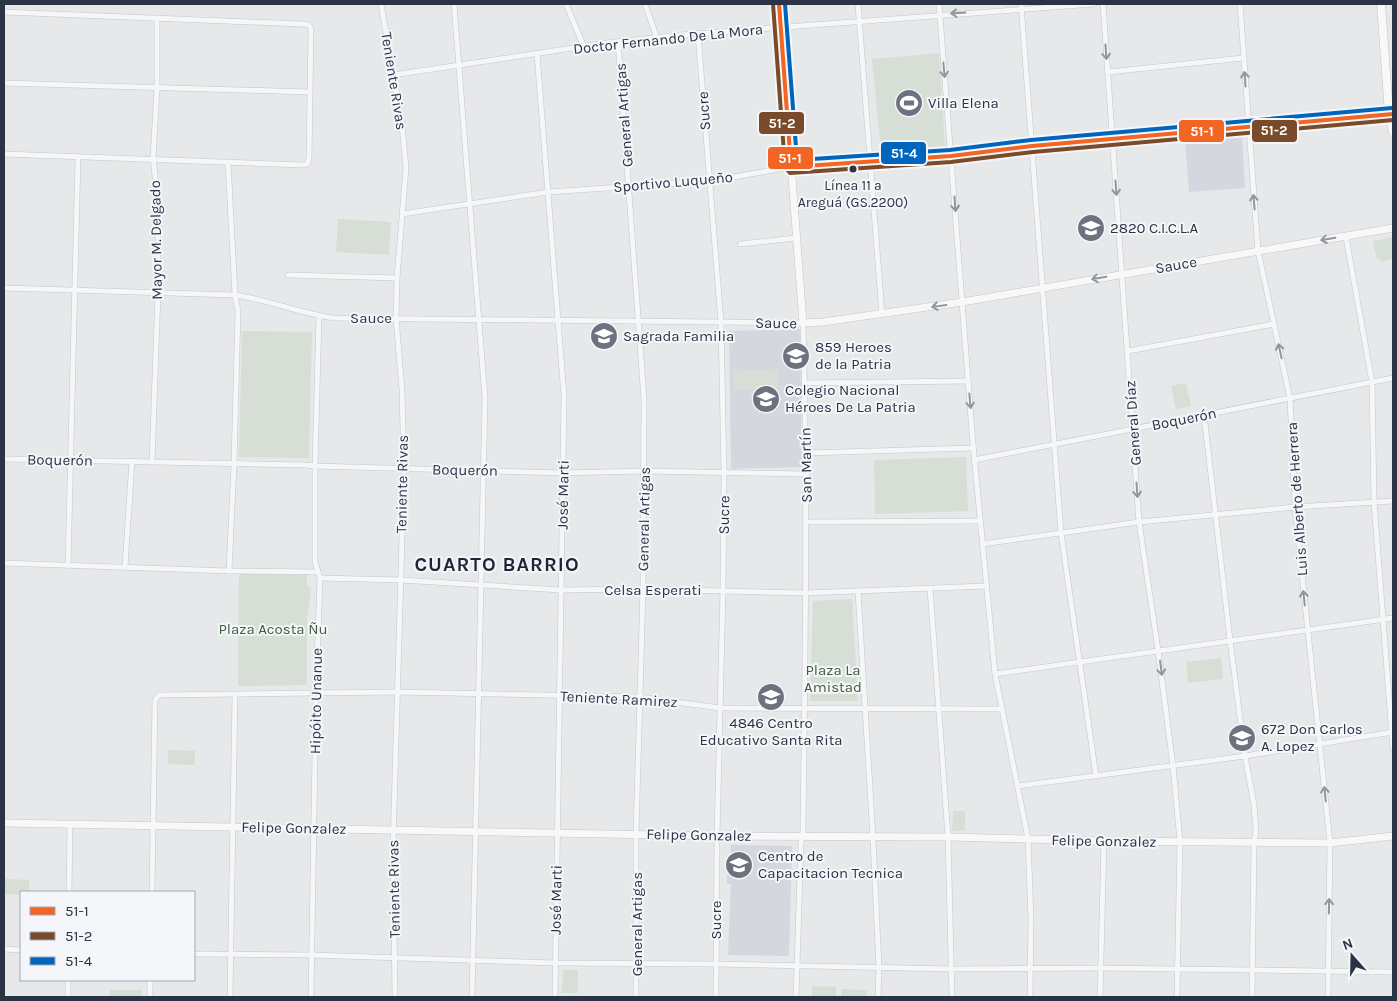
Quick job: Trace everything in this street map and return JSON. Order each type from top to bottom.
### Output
[{"type":"main road","points":[[1381,4],[1393,132]]},
{"type":"street","name":"Teniente Rivas","points":[[381,4],[402,125],[406,168],[397,278],[396,318],[402,390],[404,469],[394,830],[394,997]]},
{"type":"street","points":[[454,4],[484,398],[472,997]]},
{"type":"street","points":[[566,4],[584,46]]},
{"type":"street","points":[[645,4],[657,38]]},
{"type":"street","name":"San Martín","points":[[779,4],[803,323],[807,474],[802,836],[796,997]]},
{"type":"street","points":[[858,4],[882,314]]},
{"type":"street","points":[[939,4],[974,460],[995,674],[1028,839],[1032,919],[1030,997]]},
{"type":"street","name":"Doctor Fernando De La Mora","points":[[393,75],[584,46],[657,38],[940,15],[1021,6],[1094,4]]},
{"type":"street","name":"General Díaz","points":[[1102,4],[1139,522],[1173,766],[1180,841],[1177,997]]},
{"type":"street","name":"Luis Alberto de Herrera","points":[[1240,4],[1258,250],[1290,398],[1295,507],[1330,842],[1328,997]]},
{"type":"street","points":[[1021,6],[1061,533],[1096,776]]},
{"type":"street","points":[[4,12],[302,24],[309,25],[311,29],[309,159],[307,164],[4,154]]},
{"type":"street","name":"Mayor M. Delgado","points":[[152,462],[158,292],[158,200],[153,158],[157,88],[157,18]]},
{"type":"street","name":"Sucre","points":[[698,34],[721,322],[724,472],[716,997]]},
{"type":"street","name":"General Artigas","points":[[618,42],[640,320],[644,400],[643,589],[636,834],[636,997]]},
{"type":"street","name":"José Marti","points":[[537,54],[564,396],[555,997]]},
{"type":"street","points":[[1108,72],[1244,58]]},
{"type":"street","points":[[4,83],[310,92]]},
{"type":"street","name":"Sportivo Luqueño","points":[[402,214],[548,192],[710,181],[790,167],[951,156],[1032,146],[1391,114]]},
{"type":"street","points":[[68,565],[78,157]]},
{"type":"street","points":[[4,563],[227,571],[234,464],[238,312],[235,295],[228,162]]},
{"type":"street","name":"Sauce","points":[[4,288],[235,295],[334,318],[478,318],[803,323],[823,322],[962,302],[1393,228]]},
{"type":"street","points":[[1346,236],[1372,382],[1374,502],[1393,749]]},
{"type":"street","points":[[740,244],[796,238]]},
{"type":"street","points":[[288,275],[397,278]]},
{"type":"street","name":"Hipóito Unanue","points":[[311,997],[319,575],[315,562],[315,466],[319,316]]},
{"type":"street","points":[[1128,351],[1274,324]]},
{"type":"street","name":"Boquerón","points":[[974,460],[1393,378]]},
{"type":"street","points":[[805,383],[968,380]]},
{"type":"street","points":[[1204,415],[1230,640],[1245,756],[1254,805],[1256,831],[1254,842],[1252,997]]},
{"type":"street","points":[[806,453],[973,446]]},
{"type":"street","name":"Boquerón","points":[[4,459],[305,465],[563,473],[644,471],[807,474]]},
{"type":"street","points":[[125,566],[132,462]]},
{"type":"street","points":[[982,544],[1139,522],[1215,514],[1393,501]]},
{"type":"street","points":[[806,522],[980,521]]},
{"type":"street","name":"Celsa Esperati","points":[[227,571],[561,590],[643,589],[806,592],[986,586]]},
{"type":"street","points":[[930,588],[948,837],[952,997]]},
{"type":"street","points":[[858,591],[873,838],[879,968],[878,997]]},
{"type":"street","points":[[995,674],[1393,618]]},
{"type":"street","name":"Teniente Ramirez","points":[[154,825],[156,699],[161,695],[398,692],[639,697],[720,708],[1002,709]]},
{"type":"street","points":[[230,997],[235,695]]},
{"type":"street","points":[[1018,786],[1245,756],[1392,732]]},
{"type":"street","name":"Felipe Gonzalez","points":[[4,823],[1104,841],[1330,842],[1393,836]]},
{"type":"street","points":[[69,891],[70,824]]},
{"type":"street","points":[[152,891],[154,825]]},
{"type":"street","points":[[1100,997],[1104,841]]},
{"type":"street","points":[[4,949],[20,950]]},
{"type":"street","points":[[195,954],[472,959],[555,963],[879,968],[1100,968],[1393,972]]},
{"type":"street","points":[[68,981],[68,997]]},
{"type":"street","points":[[150,981],[150,997]]},
{"type":"shaded area","points":[[1242,136],[1245,188],[1189,192],[1185,140]]},
{"type":"shaded area","name":"Colegio Nacional Héroes De La Patria","points":[[800,329],[802,467],[731,469],[729,331]]},
{"type":"shaded area","points":[[731,845],[792,846],[789,956],[728,955],[731,884],[727,884],[727,875],[730,874]]},
{"type":"green space","name":"Villa Elena","points":[[939,53],[945,146],[881,151],[872,59]]},
{"type":"green space","points":[[338,219],[391,222],[389,255],[336,252]]},
{"type":"green space","points":[[1393,237],[1393,259],[1381,262],[1380,258],[1377,259],[1373,241]]},
{"type":"green space","points":[[242,331],[312,332],[309,458],[239,457]]},
{"type":"green space","points":[[778,369],[779,389],[734,390],[733,371]]},
{"type":"green space","points":[[1186,383],[1191,406],[1176,409],[1171,386]]},
{"type":"green space","points":[[966,457],[968,511],[875,514],[874,460]]},
{"type":"green space","name":"Plaza Acosta Ñu","points":[[307,572],[307,586],[311,587],[307,620],[307,685],[238,686],[239,573]]},
{"type":"green space","name":"Plaza La Amistad","points":[[852,599],[858,701],[810,701],[813,601]]},
{"type":"green space","points":[[1221,658],[1223,679],[1188,683],[1186,662]]},
{"type":"green space","points":[[168,750],[195,751],[195,765],[168,764]]},
{"type":"green space","points":[[953,811],[965,811],[965,831],[952,831]]},
{"type":"green space","points":[[4,879],[29,880],[29,891],[20,891],[20,895],[4,894]]},
{"type":"green space","points":[[563,970],[578,970],[578,993],[562,993]]},
{"type":"green space","points":[[812,986],[836,987],[836,997],[812,997]]},
{"type":"green space","points":[[841,989],[867,990],[866,997],[841,997]]},
{"type":"green space","points":[[110,990],[142,990],[142,997],[110,997]]},
{"type":"transit line","name":"51-2","points":[[773,4],[785,167],[790,173],[951,162],[1033,152],[1393,120]]},
{"type":"transit line","name":"51-1","points":[[779,4],[791,167],[951,156],[1032,146],[1393,114]]},
{"type":"transit line","name":"51-4","points":[[785,4],[797,160],[950,150],[1031,140],[1392,108]]},
{"type":"place","name":"Villa Elena","points":[[909,103]]},
{"type":"place","name":"Línea 11 a Areguá (GS.2200)","points":[[853,169]]},
{"type":"place","name":"2820 C.I.C.L.A","points":[[1091,228]]},
{"type":"place","name":"Sagrada Familia","points":[[604,336]]},
{"type":"place","name":"859 Heroes de la Patria","points":[[796,356]]},
{"type":"place","name":"Colegio Nacional Héroes De La Patria","points":[[766,399]]},
{"type":"place","name":"4846 Centro Educativo Santa Rita","points":[[771,697]]},
{"type":"place","name":"672 Don Carlos A. Lopez","points":[[1242,738]]},
{"type":"place","name":"Centro de Capacitacion Tecnica","points":[[739,865]]},
{"type":"district","name":"CUARTO BARRIO","points":[[497,564]]}]
